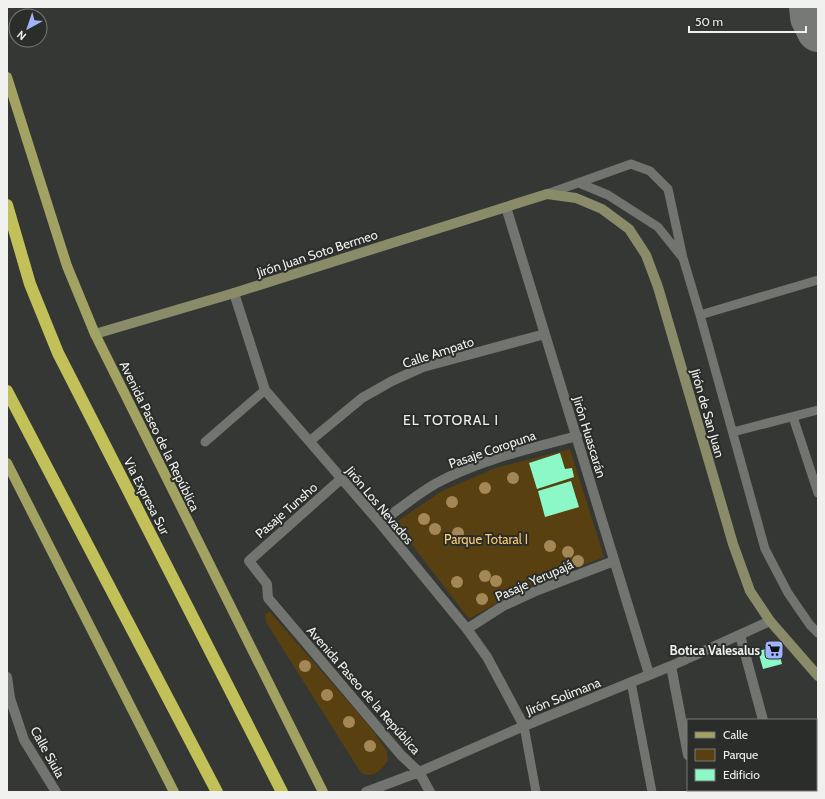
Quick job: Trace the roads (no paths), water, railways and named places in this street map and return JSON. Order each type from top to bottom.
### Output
[{"type":"highway","name":"Via Expresa Sur","points":[[7,205],[30,284],[58,353],[282,792]]},
{"type":"highway","points":[[7,391],[217,792]]},
{"type":"main road","name":"Avenida Paseo de la República","points":[[7,77],[67,266],[95,334],[323,792]]},
{"type":"main road","points":[[7,463],[174,792]]},
{"type":"street","name":"Jirón Juan Soto Bermeo","points":[[95,334],[234,293],[547,194]]},
{"type":"street","name":"Jirón de San Juan","points":[[547,194],[576,198],[602,208],[628,229],[646,256],[658,287],[733,544],[750,591],[770,620],[818,676]]},
{"type":"street","name":"Jirón Huascarán","points":[[506,207],[649,674]]},
{"type":"street","name":"Jirón Los Nevados","points":[[234,293],[266,390],[380,523],[467,629],[487,657],[524,726]]},
{"type":"street","name":"Calle Ampato","points":[[310,441],[362,398],[392,381],[424,367],[545,334]]},
{"type":"street","name":"Pasaje Coropuna","points":[[380,523],[434,484],[467,469],[577,436]]},
{"type":"street","name":"Pasaje Tunsho","points":[[267,584],[249,561],[341,479]]},
{"type":"street","name":"Pasaje Yerupajá","points":[[467,629],[503,606],[531,593],[614,561]]},
{"type":"street","name":"Avenida Paseo de la República","points":[[267,584],[268,598],[401,755],[419,772],[430,792]]},
{"type":"street","name":"Jirón Solimana","points":[[366,792],[419,772],[524,726],[671,666],[770,620]]},
{"type":"street","points":[[740,635],[763,719]]},
{"type":"street","points":[[671,666],[687,749]]},
{"type":"street","name":"Calle Siula","points":[[7,677],[10,698],[24,740],[56,792]]},
{"type":"lane","points":[[547,194],[631,164],[650,170],[668,190],[683,258],[765,549],[788,593],[810,625],[818,633]]},
{"type":"lane","points":[[579,183],[608,195],[658,227],[683,258]]},
{"type":"lane","points":[[700,315],[818,280]]},
{"type":"lane","points":[[205,442],[266,390]]},
{"type":"lane","points":[[733,432],[818,410]]},
{"type":"lane","points":[[793,417],[818,493]]},
{"type":"lane","points":[[631,682],[652,792]]},
{"type":"lane","points":[[524,726],[536,792]]},
{"type":"place","name":"Botica Valesalus","points":[[774,650]]},
{"type":"district","name":"EL TOTORAL I","points":[[451,420]]},
{"type":"park label","name":"Parque Totaral I","points":[[486,539]]}]
